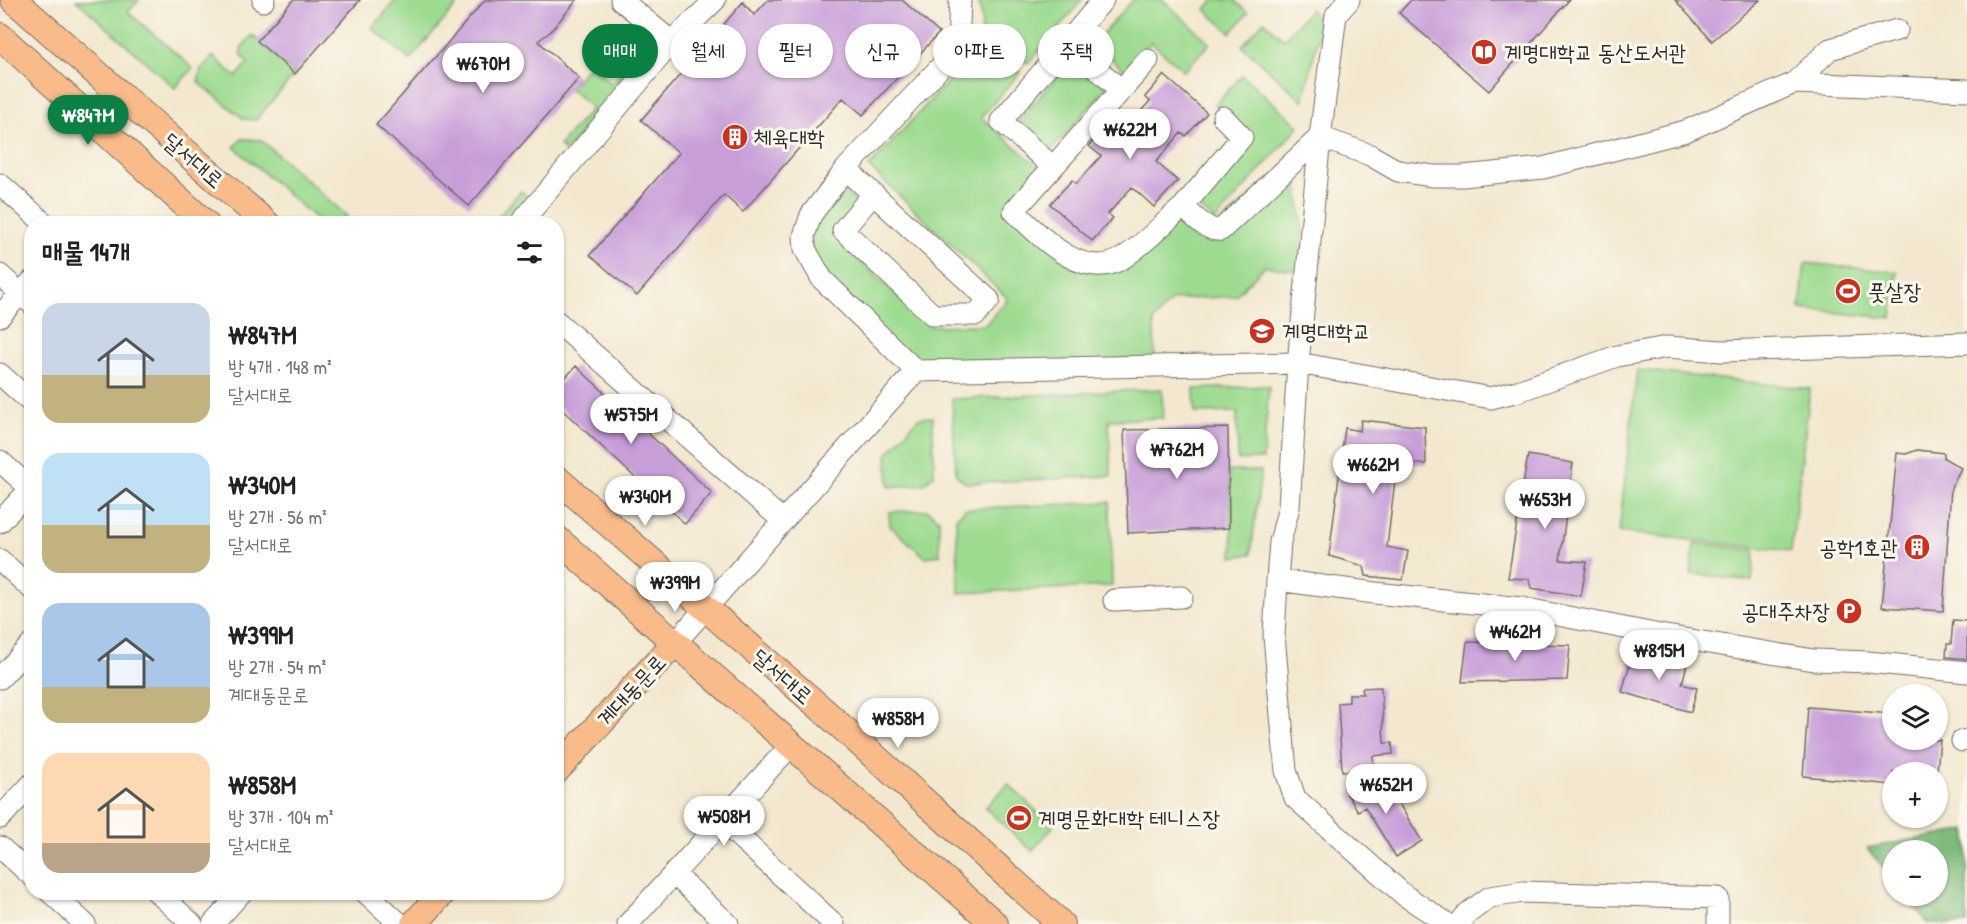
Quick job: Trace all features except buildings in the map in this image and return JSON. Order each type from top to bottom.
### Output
[{"type":"main road","name":"달서대로","points":[[14,0],[258,216]]},
{"type":"main road","points":[[34,0],[74,54]]},
{"type":"main road","name":"달서대로","points":[[0,36],[11,53],[197,216]]},
{"type":"main road","name":"달서대로","points":[[564,485],[824,711],[1061,924]]},
{"type":"main road","name":"달서대로","points":[[564,545],[994,924]]},
{"type":"main road","name":"계대동문로","points":[[564,762],[675,643]]},
{"type":"main road","points":[[414,924],[436,900]]},
{"type":"street","points":[[621,0],[638,9],[670,40]]},
{"type":"street","points":[[690,24],[715,0]]},
{"type":"street","points":[[960,0],[958,48],[846,169],[811,215],[804,236],[805,249],[822,279],[916,372],[1298,363],[1491,398],[1518,391],[1617,356],[1667,347],[1722,351],[1967,343]]},
{"type":"street","points":[[1084,24],[1103,0]]},
{"type":"street","points":[[1349,0],[1336,15],[1320,136],[1298,363],[1289,507],[1280,542],[1274,636],[1286,771],[1295,798],[1404,895],[1448,924]]},
{"type":"street","points":[[1320,136],[1370,155],[1398,171],[1422,175],[1463,176],[1543,168],[1686,131],[1794,83],[1830,50],[1897,30]]},
{"type":"street","points":[[527,216],[670,44]]},
{"type":"street","points":[[1148,60],[1014,211],[1053,247],[1079,261],[1095,265],[1109,264],[1123,258],[1183,207],[1242,137],[1223,117]]},
{"type":"street","points":[[1038,78],[1001,121],[1053,167]]},
{"type":"street","points":[[1107,78],[1121,90]]},
{"type":"street","points":[[1794,83],[1967,90]]},
{"type":"street","points":[[1183,207],[1210,228],[1215,231],[1221,230],[1320,136]]},
{"type":"street","points":[[846,169],[989,300],[976,315],[933,315],[843,230],[873,194]]},
{"type":"street","points":[[0,184],[36,216]]},
{"type":"street","points":[[0,276],[24,291]]},
{"type":"street","points":[[0,316],[24,296]]},
{"type":"street","points":[[564,328],[783,521]]},
{"type":"street","name":"계대동문로","points":[[675,643],[916,372]]},
{"type":"street","points":[[0,374],[24,395]]},
{"type":"street","points":[[0,461],[24,481]]},
{"type":"street","points":[[0,522],[24,495]]},
{"type":"street","points":[[0,560],[24,582]]},
{"type":"street","points":[[1277,580],[1522,608],[1659,635],[1814,660],[1868,662],[1967,672]]},
{"type":"street","points":[[1114,600],[1182,597]]},
{"type":"street","points":[[0,678],[24,652]]},
{"type":"street","points":[[628,924],[792,744]]},
{"type":"street","points":[[0,818],[24,792]]},
{"type":"street","points":[[722,821],[834,924]]},
{"type":"street","points":[[0,847],[24,869]]},
{"type":"street","points":[[674,874],[728,924]]},
{"type":"street","points":[[1459,924],[1468,913],[1490,897],[1522,892],[1718,898],[1718,924]]},
{"type":"street","points":[[59,900],[85,924]]},
{"type":"street","points":[[166,900],[192,924]]},
{"type":"street","points":[[213,924],[235,900]]},
{"type":"street","points":[[374,900],[400,924]]},
{"type":"green space","points":[[76,0],[139,0],[128,12],[193,68],[175,88]]},
{"type":"green space","points":[[396,0],[461,0],[410,60],[372,28]]},
{"type":"green space","points":[[979,0],[1082,0],[1062,24],[1038,24],[1038,52],[1029,63],[1026,62],[1026,24],[982,24]]},
{"type":"green space","points":[[1133,0],[1163,0],[1210,43],[1184,71],[1151,42],[1125,71],[1114,61],[1114,24],[1111,24]]},
{"type":"green space","points":[[1214,0],[1234,0],[1248,13],[1231,33],[1205,10]]},
{"type":"green space","points":[[1311,9],[1321,26],[1303,101],[1242,46],[1264,21],[1284,39]]},
{"type":"green space","points":[[252,35],[295,74],[256,120],[244,119],[198,82],[201,69],[213,56],[236,77],[248,63],[241,54],[241,48]]},
{"type":"green space","points":[[582,74],[582,78],[605,78],[612,84],[617,78],[627,78],[565,151],[559,146],[592,108],[570,89]]},
{"type":"green space","points":[[1242,75],[1299,126],[1215,221],[1195,204],[1253,139],[1215,105]]},
{"type":"green space","points":[[951,78],[1016,78],[981,117],[1041,169],[1004,212],[1099,269],[1177,218],[1215,227],[1295,157],[1307,272],[1265,266],[1235,296],[1172,300],[1154,320],[1155,367],[916,371],[812,263],[811,215],[835,183],[867,212],[841,243],[930,326],[985,325],[1008,299],[869,167]]},
{"type":"green space","points":[[1056,78],[1097,78],[1107,87],[1050,152],[1017,122]]},
{"type":"green space","points":[[242,139],[261,140],[347,216],[313,216],[234,147]]},
{"type":"green space","points":[[521,191],[529,198],[512,216],[499,216]]},
{"type":"green space","name":"풋살장","points":[[1805,263],[1897,272],[1892,318],[1800,309]]},
{"type":"green space","points":[[1637,370],[1810,389],[1791,551],[1619,532]]},
{"type":"green space","points":[[1269,386],[1263,459],[1238,460],[1237,412],[1195,413],[1194,389]]},
{"type":"green space","points":[[1162,389],[1163,418],[1109,420],[1111,476],[966,483],[956,475],[952,399]]},
{"type":"green space","points":[[933,417],[934,475],[924,484],[889,487],[887,455],[918,418]]},
{"type":"green space","points":[[1229,471],[1261,471],[1251,554],[1233,557]]},
{"type":"green space","points":[[1110,502],[1112,586],[959,593],[956,518],[965,509]]},
{"type":"green space","points":[[927,510],[939,519],[940,555],[925,557],[890,526],[889,512]]},
{"type":"green space","points":[[1694,543],[1755,550],[1752,581],[1691,574]]},
{"type":"green space","name":"계명문화대학 테니스장","points":[[1008,784],[1053,827],[1032,851],[985,808]]},
{"type":"green space","points":[[1967,830],[1967,924],[1929,924],[1914,906],[1948,906],[1948,840],[1911,840]]},
{"type":"green space","points":[[1882,845],[1882,866],[1867,848]]},
{"type":"place","name":"계명대학교 동산도서관","points":[[1484,52]]},
{"type":"place","name":"체육대학","points":[[735,137]]},
{"type":"place","name":"풋살장","points":[[1848,291]]},
{"type":"place","name":"계명대학교","points":[[1262,331]]},
{"type":"place","name":"공학1호관","points":[[1917,547]]},
{"type":"place","name":"공대주차장","points":[[1849,611]]},
{"type":"place","name":"계명문화대학 테니스장","points":[[1019,818]]}]
